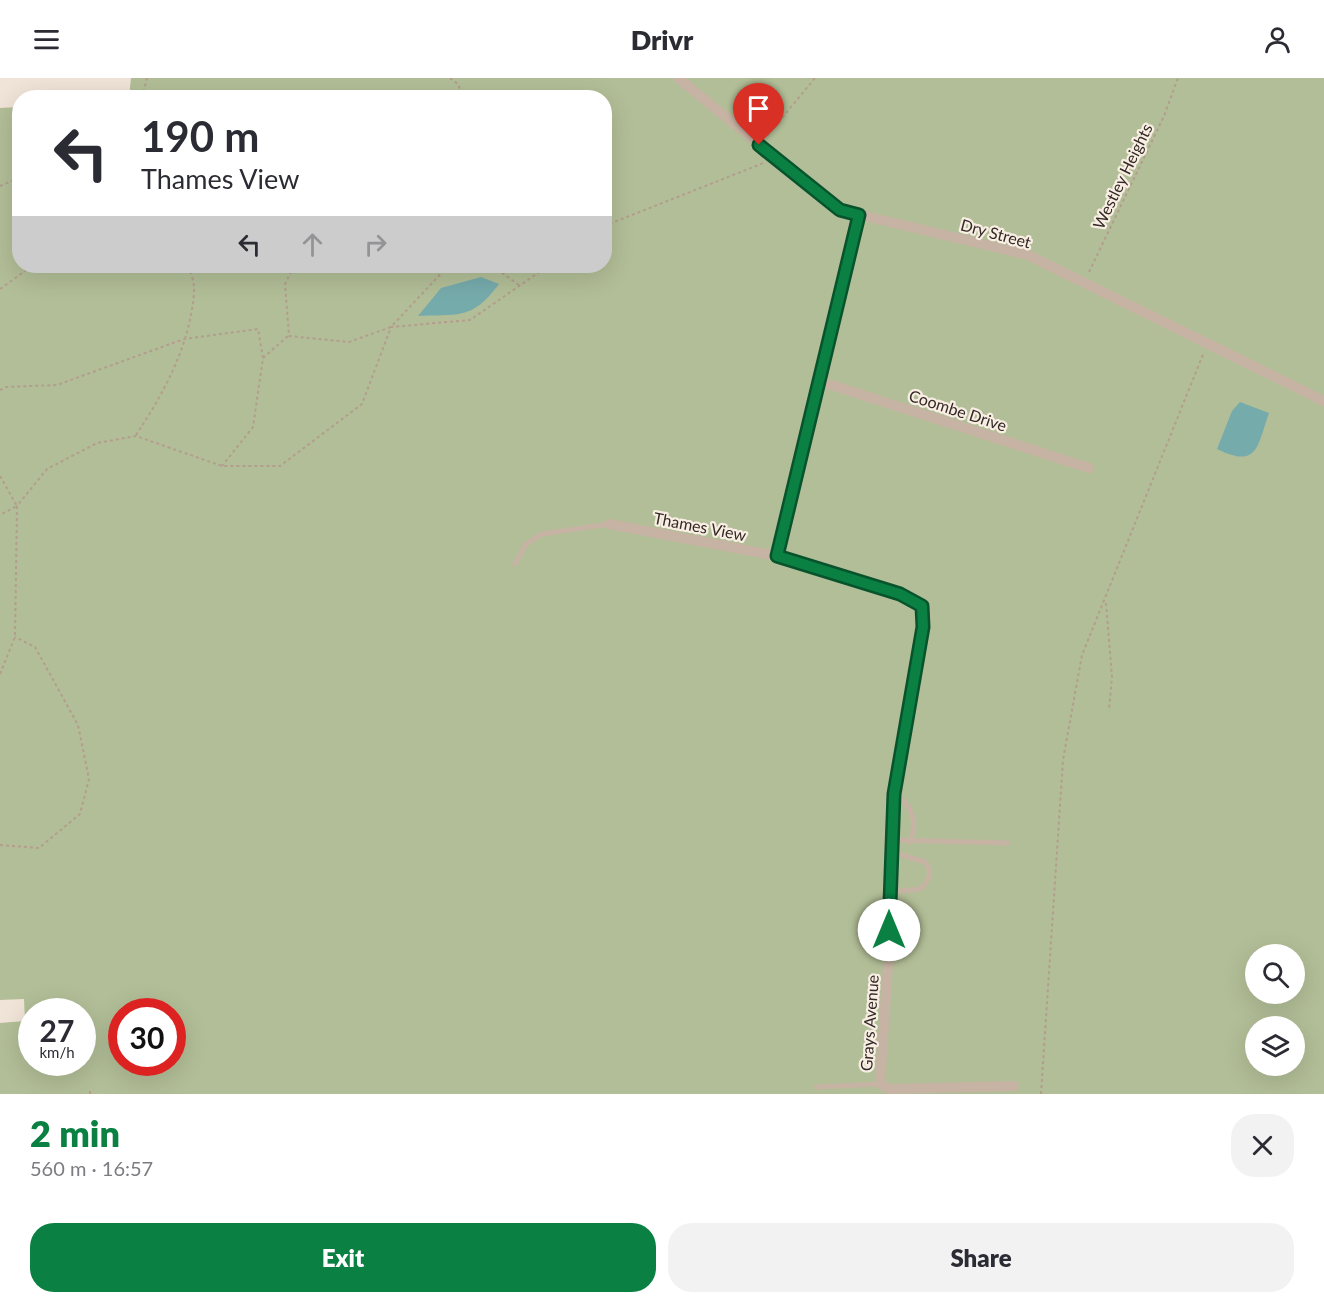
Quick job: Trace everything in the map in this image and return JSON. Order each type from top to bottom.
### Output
[{"type":"street","name":"Dry Street","points":[[678,78],[840,210],[1028,255],[1324,401]]},
{"type":"street","points":[[777,556],[859,215]]},
{"type":"street","name":"Coombe Drive","points":[[819,381],[1089,468]]},
{"type":"street","name":"Thames View","points":[[609,524],[777,556],[900,594],[922,606]]},
{"type":"street","name":"Grays Avenue","points":[[880,1084],[889,949],[890,851],[894,794],[923,627],[922,606]]},
{"type":"street","points":[[880,1084],[889,1089],[1014,1086]]},
{"type":"lane","points":[[515,564],[526,544],[542,534],[609,524]]},
{"type":"lane","points":[[894,794],[912,812],[914,827],[909,842]]},
{"type":"lane","points":[[891,840],[1008,843]]},
{"type":"lane","points":[[889,891],[920,890],[928,881],[929,873],[925,862],[890,851]]},
{"type":"lane","points":[[816,1087],[840,1088],[880,1084]]},
{"type":"path","points":[[450,78],[458,84],[460,90]]},
{"type":"path","points":[[759,145],[815,78]]},
{"type":"path","name":"Westley Heights","points":[[1084,283],[1164,116],[1178,78]]},
{"type":"path","points":[[612,223],[775,159]]},
{"type":"path","points":[[0,289],[22,273]]},
{"type":"path","points":[[136,436],[162,396],[184,339],[195,291],[191,273]]},
{"type":"path","points":[[289,336],[285,284],[290,273]]},
{"type":"path","points":[[0,515],[17,506],[47,469],[96,443],[136,436],[222,466],[280,466],[362,404],[391,327],[441,273]]},
{"type":"path","points":[[502,273],[519,285]]},
{"type":"path","points":[[262,358],[289,336],[349,342],[391,327],[470,320],[537,273]]},
{"type":"path","points":[[0,390],[6,387],[57,385],[184,339],[258,329],[262,358],[253,427],[222,466]]},
{"type":"path","points":[[1041,1094],[1063,760],[1082,655],[1106,601],[1207,344]]},
{"type":"path","points":[[0,476],[17,506],[15,637],[0,674]]},
{"type":"path","points":[[1106,601],[1112,677],[1109,709]]},
{"type":"path","points":[[0,845],[39,848],[80,814],[89,779],[78,725],[35,647],[15,637]]},
{"type":"green space","points":[[131,78],[1324,78],[1324,1094],[0,1094],[0,1023],[18,1022],[18,1076],[96,1076],[96,998],[0,1000],[0,108],[12,107],[12,273],[612,273],[612,90],[130,90]]},
{"type":"water","points":[[481,277],[499,284],[481,304],[473,309],[464,313],[418,316],[441,288]]},
{"type":"water","points":[[1240,402],[1269,413],[1258,445],[1254,451],[1241,457],[1217,449],[1232,411]]},
{"type":"route","points":[[759,145],[840,210],[859,215],[777,556],[900,594],[922,606],[923,627],[894,794],[890,851],[889,930]]}]
